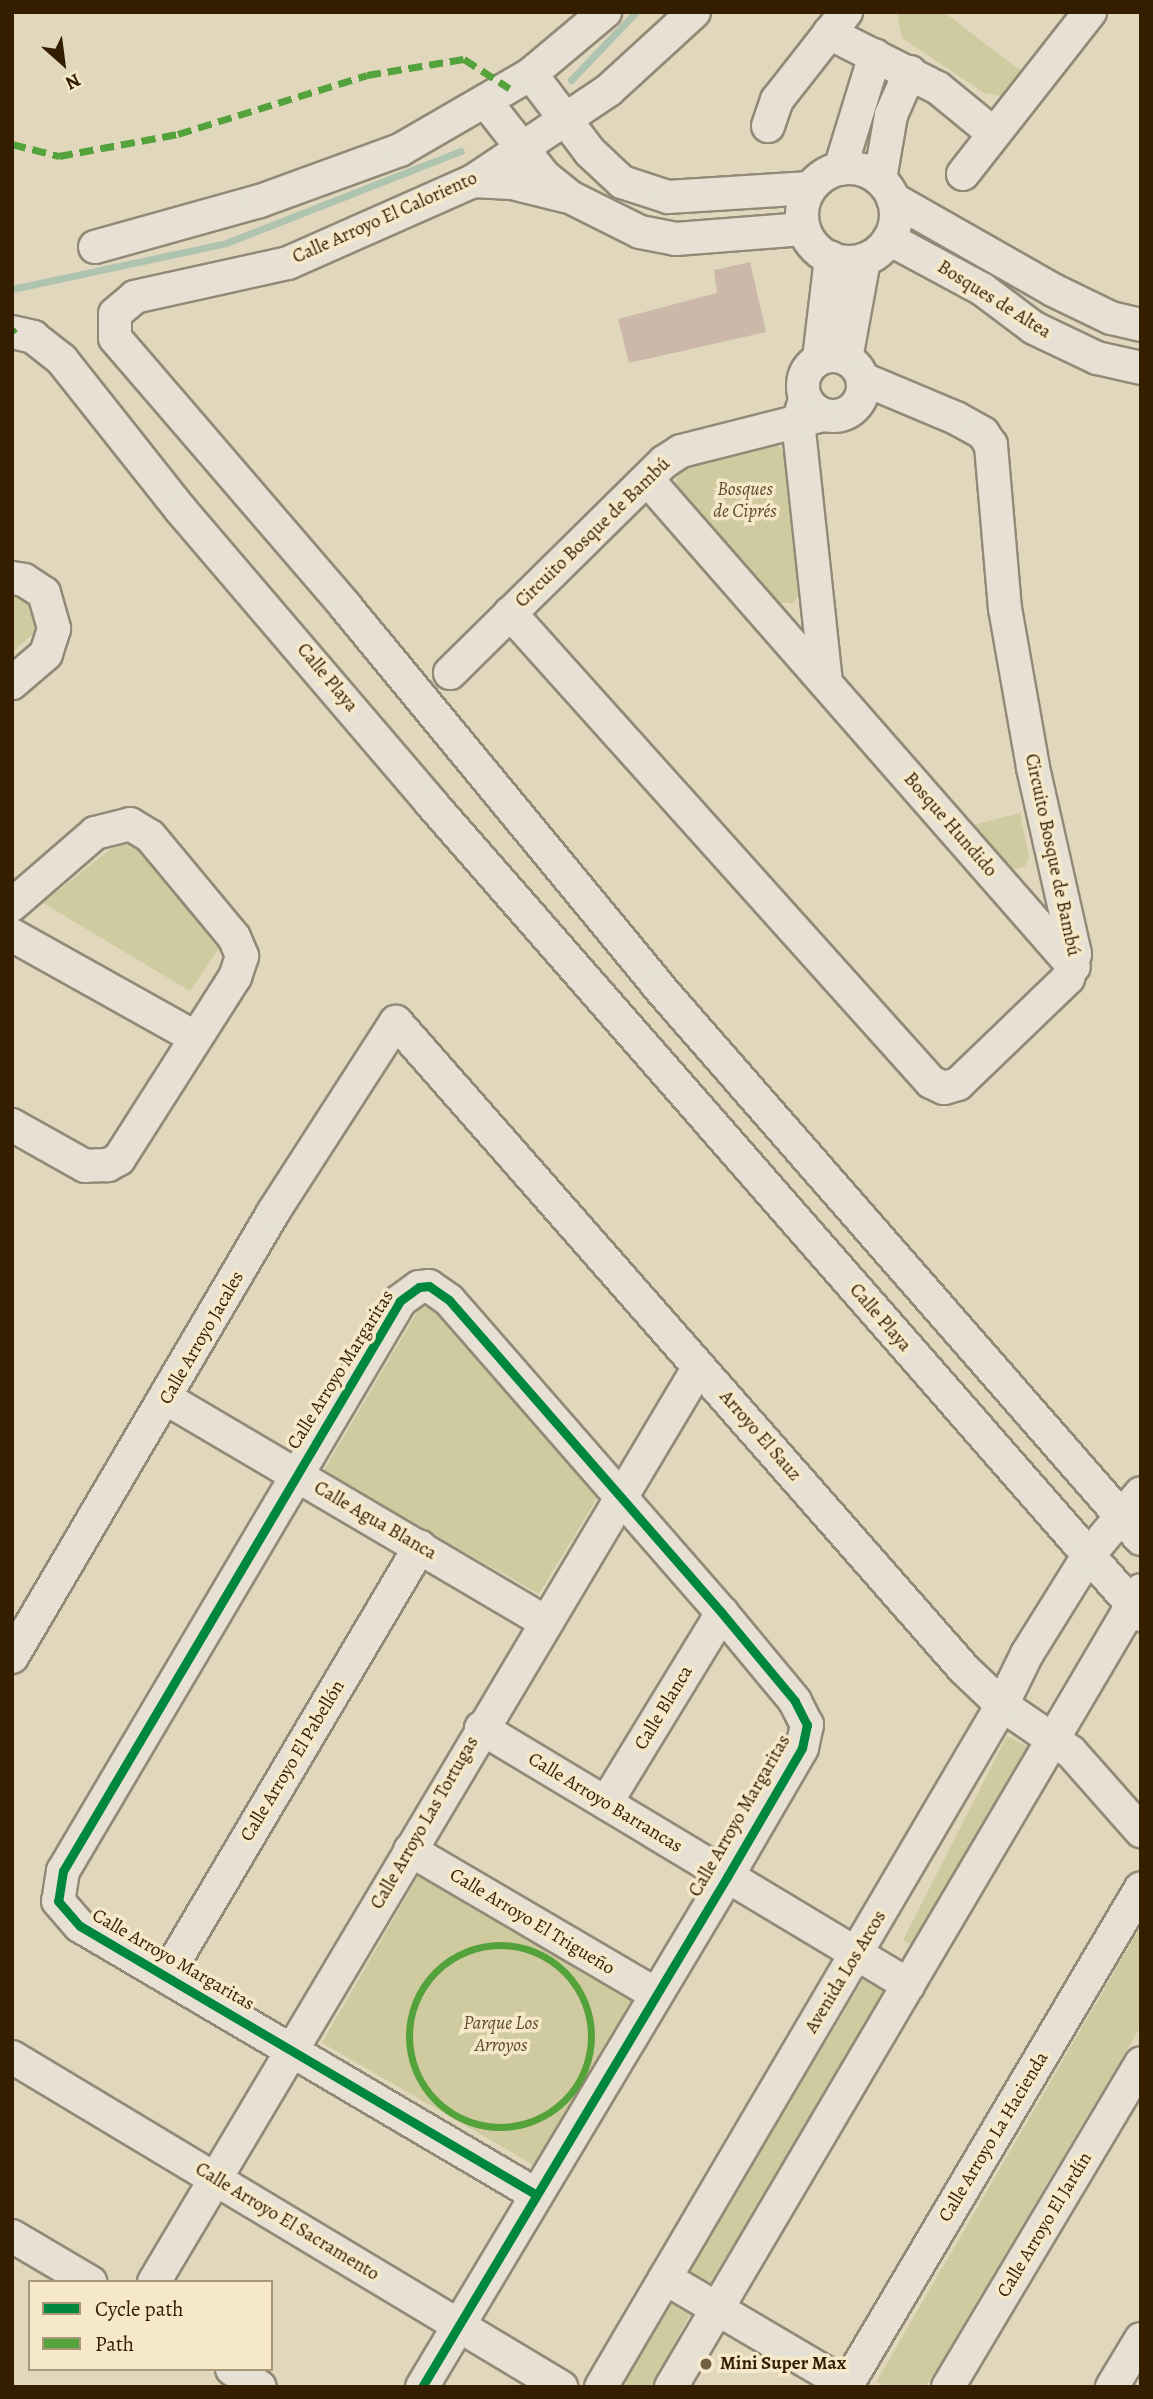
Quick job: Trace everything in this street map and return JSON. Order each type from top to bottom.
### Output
[{"type":"street","points":[[95,247],[260,201],[400,150],[531,74],[605,12]]},
{"type":"street","name":"Calle Arroyo El Caloriento","points":[[658,986],[346,607],[137,366],[115,338],[115,314],[135,297],[288,263],[473,181],[609,90],[694,12]]},
{"type":"street","points":[[963,174],[1090,12]]},
{"type":"street","points":[[768,126],[777,100],[837,23],[875,55],[938,88],[994,134]]},
{"type":"street","points":[[841,169],[875,55]]},
{"type":"street","points":[[847,374],[864,260],[889,239],[895,226],[887,189],[891,115],[910,72]]},
{"type":"street","points":[[531,74],[604,165],[622,182],[668,197],[810,188],[841,169],[855,168],[887,189]]},
{"type":"street","points":[[604,165],[597,125],[609,90]]},
{"type":"street","points":[[486,102],[522,148],[570,197]]},
{"type":"street","points":[[473,181],[512,183],[570,197],[640,232],[676,239],[804,229]]},
{"type":"street","points":[[810,188],[804,201],[804,229],[819,251],[831,258],[864,260]]},
{"type":"street","name":"Bosques de Altea","points":[[887,189],[1053,290],[1111,318],[1141,325]]},
{"type":"street","points":[[640,232],[650,191]]},
{"type":"street","name":"Bosques de Altea","points":[[889,239],[982,289],[1034,328],[1097,358],[1141,368]]},
{"type":"street","points":[[831,258],[847,374]]},
{"type":"street","name":"Calle Playa","points":[[23,335],[86,387],[181,510],[620,1021],[1088,1556],[1138,1604]]},
{"type":"street","points":[[826,683],[809,412],[803,381],[847,374]]},
{"type":"street","name":"Circuito Bosque de Bambú","points":[[450,673],[510,613],[647,479],[681,451],[809,412],[844,414],[847,374],[899,393],[983,433],[991,445],[1005,608],[1074,967],[1068,978],[958,1084],[944,1088],[931,1082],[510,613]]},
{"type":"street","name":"Bosque Hundido","points":[[647,479],[1074,967]]},
{"type":"street","points":[[12,578],[24,580],[44,593],[54,629],[46,654],[12,683]]},
{"type":"street","points":[[12,1125],[74,1162],[108,1165],[137,1136],[193,1036],[241,965],[240,946],[141,829],[120,824],[96,833],[12,904],[22,939],[193,1036]]},
{"type":"street","points":[[620,1021],[658,986],[1130,1528]]},
{"type":"street","name":"Arroyo El Sauz","points":[[396,1022],[964,1669],[1002,1705],[1054,1739],[1141,1831]]},
{"type":"street","name":"Calle Arroyo Jacales","points":[[12,1657],[167,1399],[274,1211],[396,1022]]},
{"type":"street","name":"Calle Arroyo Margaritas","points":[[422,2387],[727,1877],[802,1748],[807,1725],[795,1701],[722,1613],[620,1500],[449,1300],[429,1286],[410,1291],[400,1301],[59,1882],[58,1901],[70,1919],[535,2194]]},
{"type":"street","name":"Calle Arroyo Las Tortugas","points":[[155,2280],[481,1728],[699,1367]]},
{"type":"street","name":"Calle Agua Blanca","points":[[167,1399],[545,1622]]},
{"type":"street","name":"Avenida Los Arcos","points":[[601,2387],[858,1954],[1002,1705],[1027,1654],[1088,1556],[1130,1528],[1141,1493]]},
{"type":"street","name":"Calle Arroyo El Pabellón","points":[[166,1976],[419,1547]]},
{"type":"street","points":[[671,2387],[1054,1739],[1138,1604]]},
{"type":"street","name":"Calle Blanca","points":[[606,1803],[722,1613]]},
{"type":"street","name":"Calle Arroyo Barrancas","points":[[481,1728],[909,1985]]},
{"type":"street","name":"Calle Arroyo El Trigueño","points":[[410,1850],[655,1994]]},
{"type":"street","name":"Calle Arroyo La Hacienda","points":[[849,2386],[1141,1888]]},
{"type":"street","name":"Calle Arroyo El Sacramento","points":[[12,2057],[561,2387]]},
{"type":"street","name":"Calle Arroyo El Jardín","points":[[948,2387],[1141,2063]]},
{"type":"street","points":[[12,2236],[87,2280]]},
{"type":"street","points":[[665,2278],[849,2386]]},
{"type":"street","points":[[1112,2387],[1141,2339]]},
{"type":"green space","points":[[897,12],[944,12],[1026,75],[1002,96],[984,93],[902,38]]},
{"type":"green space","name":"Bosques de Ciprés","points":[[764,445],[779,446],[787,457],[802,589],[793,603],[773,603],[679,496],[676,478],[684,466]]},
{"type":"green space","points":[[12,586],[41,604],[34,633],[12,652]]},
{"type":"green space","points":[[1020,813],[1029,857],[1025,866],[1012,870],[973,825]]},
{"type":"green space","points":[[128,835],[224,941],[190,991],[43,903]]},
{"type":"green space","points":[[426,1297],[601,1492],[539,1594],[323,1472]]},
{"type":"green space","points":[[1007,1736],[1029,1747],[925,1951],[903,1940]]},
{"type":"green space","name":"Parque Los Arroyos","points":[[420,1873],[643,2002],[545,2171],[322,2043]]},
{"type":"green space","points":[[1141,1926],[1141,2026],[926,2387],[885,2387],[876,2382]]},
{"type":"green space","points":[[866,1975],[889,1989],[711,2285],[688,2272]]},
{"type":"green space","points":[[673,2294],[694,2307],[651,2387],[619,2387]]},
{"type":"building","points":[[750,262],[766,332],[629,363],[618,319],[717,293],[714,270]]},
{"type":"waterway","points":[[571,80],[636,12]]},
{"type":"waterway","points":[[12,289],[226,243],[461,151]]},
{"type":"marked path","points":[[12,144],[59,156],[178,134],[367,75],[464,59],[509,88]]},
{"type":"marked path","points":[[12,329],[15,333]]},
{"type":"marked path","points":[[500,1945],[535,1952],[551,1960],[564,1972],[576,1985],[584,2001],[591,2036],[584,2071],[576,2087],[564,2100],[551,2112],[535,2120],[500,2127],[465,2120],[449,2112],[436,2100],[424,2087],[416,2071],[409,2036],[416,2001],[424,1985],[436,1972],[449,1960],[465,1952],[500,1945]]},
{"type":"cycle path","points":[[422,2387],[727,1877],[802,1748],[807,1725],[795,1701],[722,1613],[449,1300],[429,1286],[419,1287],[400,1301],[63,1871],[58,1901],[80,1926],[535,2194]]},
{"type":"place","name":"Mini Super Max","points":[[706,2364]]}]
